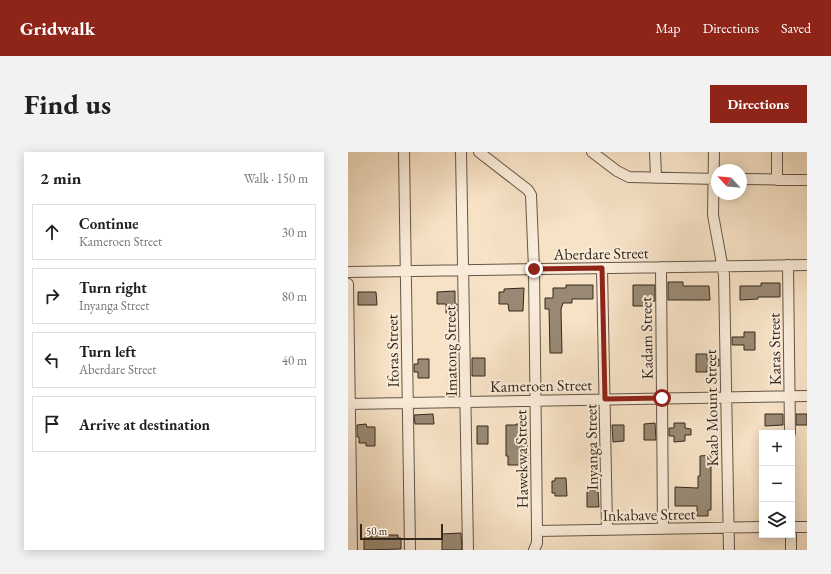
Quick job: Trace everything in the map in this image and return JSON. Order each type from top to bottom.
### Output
[{"type":"street","name":"Iforas Street","points":[[404,152],[410,550]]},
{"type":"street","name":"Imatong Street","points":[[461,152],[468,550]]},
{"type":"street","name":"Hawekwa Street","points":[[479,152],[530,193],[532,198],[537,531],[537,543],[534,550]]},
{"type":"street","points":[[592,152],[624,175],[636,178],[711,179]]},
{"type":"street","points":[[655,152],[656,178]]},
{"type":"street","name":"Kaab Mount Street","points":[[714,152],[714,164]]},
{"type":"street","points":[[777,152],[777,180]]},
{"type":"street","points":[[747,179],[807,180]]},
{"type":"street","name":"Kaab Mount Street","points":[[714,200],[713,215],[724,275],[725,397],[729,550]]},
{"type":"street","name":"Aberdare Street","points":[[348,272],[807,264]]},
{"type":"street","name":"Karas Street","points":[[788,265],[790,430]]},
{"type":"street","name":"Kadam Street","points":[[661,267],[663,528]]},
{"type":"street","name":"Inyanga Street","points":[[602,268],[607,529]]},
{"type":"street","points":[[348,284],[352,550]]},
{"type":"street","name":"Kameroen Street","points":[[349,404],[807,396]]},
{"type":"street","name":"Inkabave Street","points":[[537,531],[759,527]]},
{"type":"street","points":[[795,527],[807,527]]},
{"type":"street","points":[[791,538],[791,550]]},
{"type":"building","points":[[668,282],[683,282],[683,286],[709,286],[710,300],[668,300]]},
{"type":"building","points":[[761,283],[780,283],[780,297],[758,297],[758,299],[740,300],[740,286],[761,286]]},
{"type":"building","points":[[566,285],[593,285],[593,299],[572,299],[572,303],[563,303],[561,309],[562,353],[550,353],[549,309],[545,309],[545,298],[553,298],[553,288],[566,288]]},
{"type":"building","points":[[633,285],[655,285],[655,301],[651,301],[651,306],[633,306]]},
{"type":"building","points":[[524,288],[523,311],[509,311],[508,304],[499,304],[499,292],[504,292],[504,289]]},
{"type":"building","points":[[455,291],[457,313],[446,313],[446,304],[437,304],[437,292]]},
{"type":"building","points":[[358,292],[376,292],[377,305],[358,305]]},
{"type":"building","points":[[744,332],[755,332],[755,350],[744,350],[744,345],[732,345],[732,337],[744,337]]},
{"type":"building","points":[[696,354],[707,354],[707,359],[719,359],[719,366],[707,367],[707,372],[696,372]]},
{"type":"building","points":[[472,358],[485,358],[485,376],[472,376]]},
{"type":"building","points":[[418,359],[429,359],[429,378],[418,378],[418,372],[414,372],[414,364],[418,364]]},
{"type":"building","points":[[433,414],[434,424],[415,424],[414,415]]},
{"type":"building","points":[[765,414],[783,414],[783,425],[765,426]]},
{"type":"building","points":[[796,414],[807,414],[807,425],[796,425]]},
{"type":"building","points":[[655,423],[656,440],[644,440],[644,424]]},
{"type":"building","points":[[674,423],[685,423],[685,428],[691,429],[691,435],[685,435],[685,441],[674,442],[674,436],[669,436],[669,428],[674,428]]},
{"type":"building","points":[[366,424],[367,427],[375,427],[375,446],[366,446],[366,443],[359,443],[359,437],[357,437],[357,425]]},
{"type":"building","points":[[527,424],[528,465],[508,465],[508,456],[506,456],[506,425]]},
{"type":"building","points":[[612,425],[624,425],[624,441],[613,442]]},
{"type":"building","points":[[477,426],[488,426],[488,444],[477,444]]},
{"type":"building","points":[[711,455],[711,510],[708,510],[708,516],[697,516],[697,506],[675,506],[675,487],[698,488],[698,476],[700,476],[700,456]]},
{"type":"building","points":[[555,478],[566,478],[567,496],[555,496],[555,493],[552,493],[552,481],[555,481]]},
{"type":"building","points":[[587,490],[598,490],[599,507],[587,507]]},
{"type":"building","points":[[379,533],[379,535],[398,535],[398,538],[401,538],[401,549],[364,550],[364,538],[371,538],[371,534]]},
{"type":"building","points":[[461,533],[462,550],[442,550],[442,534]]},
{"type":"route","points":[[534,269],[602,268],[605,399],[662,398]]}]
